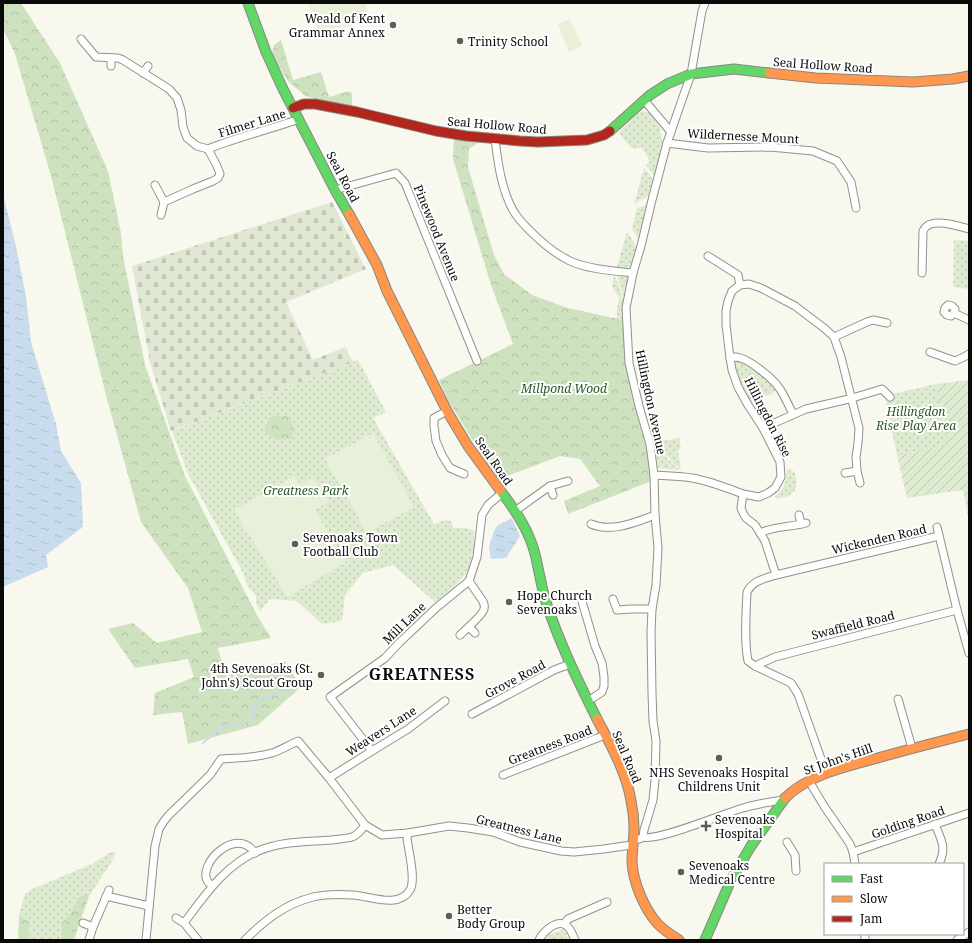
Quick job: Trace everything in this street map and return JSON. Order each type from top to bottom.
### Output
[{"type":"main road","name":"Seal Road","points":[[248,3],[266,52],[283,90],[335,190],[377,265],[387,290],[447,411],[468,446],[516,511],[525,527],[535,554],[546,602],[570,664],[620,767],[629,791],[636,840],[632,861],[637,887],[652,916],[660,926],[679,940]]},
{"type":"main road","name":"Seal Hollow Road","points":[[293,108],[304,104],[315,104],[357,112],[436,132],[495,139],[538,142],[569,141],[594,139],[600,137],[609,132],[644,100],[667,84],[691,74],[734,69],[816,78],[913,82],[937,81],[969,76]]},
{"type":"main road","name":"St John's Hill","points":[[705,940],[731,880],[751,846],[783,800],[792,791],[809,781],[852,765],[969,734]]},
{"type":"street","name":"Hillingdon Avenue","points":[[636,840],[644,828],[653,800],[655,780],[656,741],[653,721],[651,665],[652,609],[656,585],[658,548],[654,475],[650,444],[629,363],[626,308],[633,273],[667,143],[691,74],[702,11],[705,3]]},
{"type":"street","points":[[81,39],[96,57],[118,58],[123,60],[169,89],[177,98],[181,110],[183,127],[187,138],[197,146],[208,149]]},
{"type":"street","points":[[111,58],[111,66]]},
{"type":"street","points":[[143,73],[148,66]]},
{"type":"street","points":[[644,100],[671,132]]},
{"type":"street","name":"Filmer Lane","points":[[164,202],[218,178],[220,174],[208,149],[223,142],[299,119]]},
{"type":"street","points":[[495,139],[498,165],[507,197],[516,215],[533,234],[550,248],[570,261],[615,272],[633,273]]},
{"type":"street","name":"Wildernesse Mount","points":[[667,143],[708,148],[770,147],[813,151],[837,161],[851,182],[856,208]]},
{"type":"street","name":"Pinewood Avenue","points":[[335,190],[396,173],[405,183],[477,361]]},
{"type":"street","points":[[155,185],[164,202],[161,215]]},
{"type":"street","points":[[922,272],[923,231],[926,226],[935,223],[956,225],[969,229]]},
{"type":"street","points":[[708,256],[738,275],[740,285],[749,284],[761,288],[795,306],[834,337],[841,357],[859,428],[856,457],[860,483]]},
{"type":"street","points":[[914,263],[922,263]]},
{"type":"street","name":"Hillingdon Rise","points":[[654,475],[700,479],[724,486],[743,494],[759,497],[775,488],[781,477],[780,462],[775,450],[738,387],[732,370],[726,325],[726,311],[732,291],[740,285]]},
{"type":"street","points":[[954,313],[969,320]]},
{"type":"street","points":[[834,337],[878,318],[887,323]]},
{"type":"street","points":[[930,352],[955,361],[969,354]]},
{"type":"street","points":[[730,358],[741,358],[766,374],[780,389],[793,414]]},
{"type":"street","points":[[763,428],[806,409],[882,389],[890,397]]},
{"type":"street","points":[[447,411],[434,418],[436,441],[450,468],[464,474]]},
{"type":"street","points":[[846,473],[857,471]]},
{"type":"street","points":[[516,511],[550,486],[568,481]]},
{"type":"street","points":[[550,486],[553,495]]},
{"type":"street","points":[[460,636],[482,613],[484,608],[484,603],[469,581],[477,557],[482,515],[488,505],[502,493]]},
{"type":"street","points":[[743,494],[741,508],[743,513],[760,533],[767,545],[776,575]]},
{"type":"street","points":[[592,524],[598,527],[611,528],[635,523],[655,515]]},
{"type":"street","points":[[760,533],[768,529],[803,524],[799,515]]},
{"type":"street","points":[[937,527],[939,536]]},
{"type":"street","name":"Wickenden Road","points":[[755,666],[748,661],[746,653],[747,592],[753,583],[776,575],[939,536],[969,653]]},
{"type":"street","name":"Mill Lane","points":[[372,750],[330,697],[385,658],[436,608],[469,581]]},
{"type":"street","points":[[613,599],[617,610],[631,608],[652,609]]},
{"type":"street","points":[[580,601],[602,663],[604,677],[602,692],[588,701]]},
{"type":"street","name":"Swaffield Road","points":[[755,666],[774,657],[957,610]]},
{"type":"street","points":[[469,626],[475,633]]},
{"type":"street","name":"Grove Road","points":[[472,714],[554,670],[570,664]]},
{"type":"street","points":[[755,666],[791,683],[798,694],[826,774]]},
{"type":"street","points":[[898,698],[912,748]]},
{"type":"street","name":"Weavers Lane","points":[[329,778],[408,729],[444,701]]},
{"type":"street","name":"Greatness Road","points":[[502,774],[605,735]]},
{"type":"street","name":"Greatness Lane","points":[[149,906],[156,839],[164,821],[169,815],[210,775],[221,759],[252,758],[284,749],[298,741],[365,825],[382,835],[408,833],[449,826],[493,832],[520,842],[561,852],[574,852],[624,846],[636,840],[665,835],[741,808],[783,800]]},
{"type":"street","points":[[809,781],[850,844],[855,863]]},
{"type":"street","name":"Golding Road","points":[[853,852],[969,813]]},
{"type":"street","points":[[935,824],[944,848],[943,857],[940,863]]},
{"type":"street","points":[[184,923],[212,886],[229,869],[255,852],[276,845],[345,839],[353,837],[360,832],[365,825]]},
{"type":"street","points":[[245,940],[268,918],[294,903],[313,897],[329,894],[398,900],[404,897],[410,890],[413,879],[407,839],[408,833]]},
{"type":"street","points":[[787,842],[795,855],[796,871]]},
{"type":"street","points":[[212,886],[207,881],[206,871],[213,857],[221,849],[233,843],[241,843],[252,848],[255,852]]},
{"type":"street","points":[[89,940],[107,893],[149,906],[146,940]]},
{"type":"street","points":[[564,924],[568,920],[607,902]]},
{"type":"street","points":[[176,918],[184,923],[198,940]]},
{"type":"street","points":[[83,922],[93,927]]},
{"type":"street","points":[[539,940],[543,933],[558,924],[564,924],[570,929],[575,940]]},
{"type":"street","points":[[957,940],[969,932]]},
{"type":"green space","points":[[3,3],[21,3],[60,63],[108,171],[145,365],[185,476],[258,617],[271,638],[218,648],[226,676],[285,661],[301,687],[258,725],[188,744],[182,712],[153,715],[155,693],[194,677],[188,659],[135,668],[108,629],[133,623],[157,643],[202,632],[188,588],[141,522],[107,399],[51,176],[15,54],[3,29]]},
{"type":"green space","points":[[308,3],[365,3],[371,20],[319,36]]},
{"type":"green space","points":[[570,19],[582,46],[569,52],[558,24]]},
{"type":"green space","points":[[281,40],[293,80],[321,72],[329,97],[349,91],[352,93],[352,107],[305,96],[288,81],[272,53],[274,45]]},
{"type":"green space","points":[[643,111],[650,113],[660,128],[663,146],[655,176],[646,165],[650,161],[642,148],[631,148],[619,133],[638,113]]},
{"type":"green space","name":"Millpond Wood","points":[[454,137],[478,143],[469,149],[468,167],[494,255],[504,274],[532,295],[568,308],[623,320],[636,406],[654,480],[568,514],[564,501],[600,486],[580,459],[560,456],[497,480],[448,400],[439,380],[513,344],[491,285],[453,159]]},
{"type":"green space","points":[[644,168],[654,180],[650,195],[634,204]]},
{"type":"green space","points":[[332,202],[366,269],[286,302],[313,360],[345,347],[353,362],[171,431],[150,362],[132,266]]},
{"type":"green space","points":[[647,205],[638,238],[632,229],[637,208]]},
{"type":"green space","points":[[627,232],[637,248],[631,268],[617,267]]},
{"type":"green space","points":[[954,240],[969,241],[969,289],[953,287]]},
{"type":"green space","points":[[614,275],[619,285],[622,297],[623,320],[617,319],[619,297],[612,287]]},
{"type":"green space","points":[[617,276],[628,278],[624,298]]},
{"type":"green space","points":[[730,358],[741,358],[780,389],[748,405]]},
{"type":"green space","name":"Greatness Park","points":[[358,360],[386,412],[373,418],[434,524],[448,519],[454,529],[467,528],[474,531],[474,549],[468,571],[454,587],[435,602],[393,565],[363,573],[345,595],[342,621],[322,624],[297,601],[270,599],[260,611],[256,603],[256,596],[248,587],[242,571],[188,474],[172,431]]},
{"type":"green space","points":[[969,380],[969,522],[963,490],[907,498],[897,455],[946,445],[936,384]]},
{"type":"green space","name":"Hillingdon Rise Play Area","points":[[936,384],[947,445],[897,455],[886,401],[892,394]]},
{"type":"green space","points":[[277,415],[290,417],[293,428],[292,439],[276,440],[264,431],[269,418]]},
{"type":"green space","points":[[654,429],[657,442],[679,438],[681,449],[678,450],[681,471],[654,443]]},
{"type":"green space","points":[[373,433],[414,507],[367,533],[325,459]]},
{"type":"green space","points":[[654,445],[679,470],[658,468]]},
{"type":"green space","points":[[787,469],[795,473],[797,483],[796,487],[791,494],[783,498],[774,497],[781,491],[784,485]]},
{"type":"green space","name":"Sevenoaks Town Football Club","points":[[294,476],[300,485],[313,477],[328,502],[315,510],[346,562],[287,597],[234,510]]},
{"type":"green space","points":[[111,852],[116,852],[111,863],[89,896],[87,893],[79,897],[72,911],[62,923],[61,940],[30,940],[30,922],[19,915],[25,894],[30,890],[92,864]]},
{"type":"green space","points":[[87,893],[89,896],[74,940],[61,940],[62,923],[72,911],[79,897]]},
{"type":"green space","points":[[19,915],[30,922],[30,940],[18,940]]},
{"type":"green space","points":[[564,929],[569,940],[546,940],[548,935]]},
{"type":"water","points":[[3,194],[26,296],[31,342],[56,424],[61,451],[81,483],[83,527],[46,555],[48,567],[3,587]]},
{"type":"water","points":[[512,518],[520,536],[506,558],[491,559],[489,547],[494,531],[498,525]]},
{"type":"waterway","points":[[203,743],[223,725],[237,725],[247,721],[254,714],[253,708],[262,699],[290,689]]},
{"type":"traffic: fast","points":[[248,3],[266,52],[283,89],[349,214]]},
{"type":"traffic: fast","points":[[610,131],[650,95],[667,84],[691,74],[734,69],[769,73]]},
{"type":"traffic: fast","points":[[500,490],[516,513],[529,537],[535,554],[544,596],[551,617],[569,661],[597,719]]},
{"type":"traffic: fast","points":[[705,940],[731,880],[751,846],[785,798]]},
{"type":"traffic: slow","points":[[769,73],[816,78],[913,82],[953,79],[969,76]]},
{"type":"traffic: slow","points":[[349,214],[377,265],[387,291],[447,411],[468,446],[500,490]]},
{"type":"traffic: slow","points":[[597,719],[617,759],[629,791],[634,825],[632,862],[634,878],[640,894],[652,917],[665,930],[679,940]]},
{"type":"traffic: slow","points":[[785,798],[805,783],[827,773],[851,765],[969,734]]},
{"type":"traffic: jam","points":[[293,108],[304,104],[315,104],[357,112],[436,131],[466,136],[520,141],[538,142],[587,140],[604,135],[610,131]]},
{"type":"place","name":"Weald of Kent Grammar Annex","points":[[393,25]]},
{"type":"place","name":"Trinity School","points":[[460,41]]},
{"type":"place","name":"Sevenoaks Town Football Club","points":[[295,544]]},
{"type":"place","name":"Hope Church Sevenoaks","points":[[509,602]]},
{"type":"place","name":"4th Sevenoaks (St. John's) Scout Group","points":[[321,675]]},
{"type":"place","name":"NHS Sevenoaks Hospital Childrens Unit","points":[[719,758]]},
{"type":"place","name":"Sevenoaks Hospital","points":[[706,826]]},
{"type":"place","name":"Sevenoaks Medical Centre","points":[[681,872]]},
{"type":"place","name":"Better Body Group","points":[[449,916]]},
{"type":"district","name":"GREATNESS","points":[[422,674]]}]
